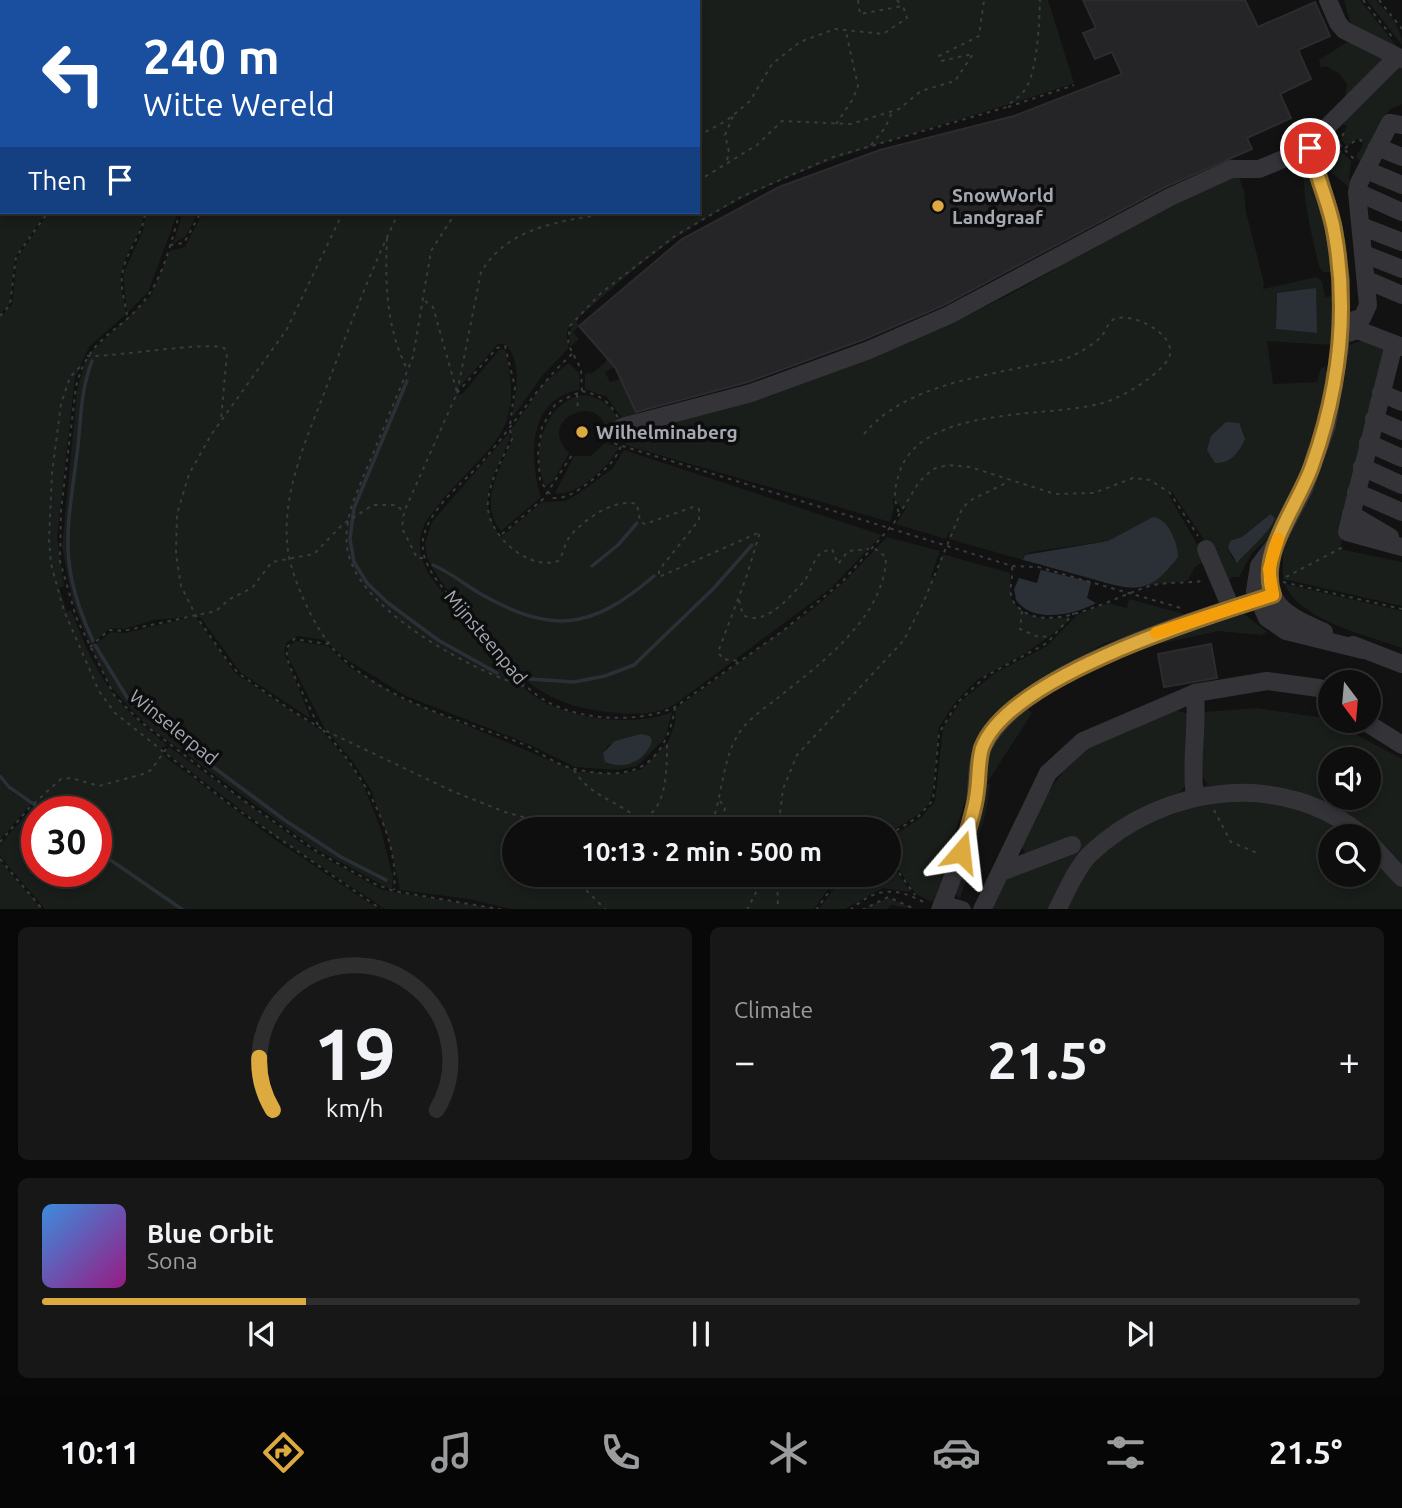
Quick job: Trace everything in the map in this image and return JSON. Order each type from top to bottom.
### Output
[{"type":"street","points":[[622,427],[751,393],[869,350],[949,315],[1195,185],[1231,169],[1259,169],[1310,148],[1324,128],[1398,52],[1345,30],[1338,23],[1328,0]]},
{"type":"street","points":[[1342,329],[1366,314],[1368,305],[1357,192],[1358,165],[1369,147],[1390,123],[1402,125]]},
{"type":"street","points":[[1369,147],[1402,157]]},
{"type":"street","points":[[1310,148],[1334,229],[1341,280],[1342,329],[1327,425],[1304,489],[1274,546],[1259,566],[1255,591],[1265,598],[1267,618],[1286,632],[1363,650],[1402,664]]},
{"type":"street","points":[[1358,165],[1402,185]]},
{"type":"street","points":[[1357,192],[1402,212]]},
{"type":"street","points":[[1361,226],[1402,243]]},
{"type":"street","points":[[1364,254],[1402,269]]},
{"type":"street","points":[[1367,280],[1402,295]]},
{"type":"street","points":[[1342,329],[1358,330],[1398,345],[1395,372],[1381,393],[1347,532],[1402,546]]},
{"type":"street","points":[[1381,393],[1402,402]]},
{"type":"street","points":[[1374,419],[1402,431]]},
{"type":"street","points":[[1368,443],[1402,458]]},
{"type":"street","points":[[1362,467],[1402,485]]},
{"type":"street","points":[[1356,492],[1402,512]]},
{"type":"street","points":[[1206,549],[1222,580],[1231,608]]},
{"type":"street","points":[[962,909],[938,906],[971,820],[983,747],[1004,718],[1044,690],[1120,647],[1265,598]]},
{"type":"street","points":[[982,909],[1048,773],[1083,741],[1195,692],[1267,681],[1318,688]]},
{"type":"street","points":[[1195,692],[1197,722],[1192,771],[1201,796]]},
{"type":"street","points":[[1381,731],[1402,744]]},
{"type":"street","points":[[1057,909],[1088,856],[1133,821],[1172,803],[1201,796],[1256,793],[1303,800],[1349,824]]},
{"type":"street","points":[[1002,872],[1072,845]]},
{"type":"street","points":[[1381,855],[1402,878]]},
{"type":"path","points":[[858,0],[860,14],[903,6]]},
{"type":"path","points":[[700,135],[734,115],[750,101],[772,64],[787,50],[826,32],[883,34],[907,18],[903,6],[897,0]]},
{"type":"path","points":[[700,180],[757,145],[782,121],[851,124],[904,106],[921,91],[958,79],[972,54],[948,61],[941,61],[939,56],[979,36],[984,0]]},
{"type":"path","points":[[1007,107],[1020,97],[1030,80],[1038,38],[1040,0]]},
{"type":"path","points":[[1363,0],[1398,52]]},
{"type":"path","points":[[1379,0],[1402,29]]},
{"type":"path","points":[[835,125],[853,99],[858,86],[846,31]]},
{"type":"path","points":[[582,391],[582,369],[572,354],[568,333],[575,320],[601,293],[675,236],[741,197],[833,157],[1074,85]]},
{"type":"path","points":[[870,146],[885,128],[892,111]]},
{"type":"path","points":[[725,162],[729,152],[725,135],[734,115]]},
{"type":"path","points":[[1346,127],[1332,152],[1333,157],[1356,140],[1369,147]]},
{"type":"path","points":[[1338,142],[1358,165]]},
{"type":"path","points":[[0,316],[10,305],[16,257],[47,214]]},
{"type":"path","points":[[127,316],[122,271],[143,229],[145,214]]},
{"type":"path","name":"Winselerpad","points":[[179,214],[150,292],[86,356],[81,366],[73,404],[59,541],[60,561],[69,598],[89,648],[114,695],[141,722],[319,853],[374,884],[394,891],[504,909]]},
{"type":"path","points":[[169,245],[184,243],[200,214]]},
{"type":"path","points":[[342,214],[287,329],[221,421],[189,474],[177,514],[177,570],[181,586],[215,646],[238,673],[322,729],[452,791],[522,817]]},
{"type":"path","points":[[398,214],[358,303],[295,474],[286,518],[289,556],[300,590],[329,644],[345,661],[394,692],[460,722],[519,742],[573,769],[611,772],[634,770],[646,763],[667,740]]},
{"type":"path","points":[[455,214],[431,251],[424,301],[407,370],[348,520],[346,544],[351,561],[373,596],[440,647],[484,673],[528,688]]},
{"type":"path","points":[[89,648],[109,630],[123,631],[216,611],[230,599],[247,592],[272,562],[289,556],[302,558],[314,554],[348,520],[376,505],[396,505],[404,512],[457,393],[474,299],[481,272],[491,257],[539,226],[605,214]]},
{"type":"path","points":[[387,237],[385,281],[388,310],[407,370]]},
{"type":"path","points":[[424,301],[433,307],[457,393]]},
{"type":"path","points":[[864,434],[889,411],[945,386],[1070,357],[1101,337],[1112,320],[1119,317],[1142,323],[1168,342],[1171,351],[1169,358],[1155,373],[1103,403],[983,418],[923,443],[909,453],[901,469],[894,501],[900,515]]},
{"type":"path","points":[[86,356],[140,354],[207,346],[224,348],[228,353],[221,421]]},
{"type":"path","points":[[457,393],[498,348],[506,347],[515,393],[509,429],[512,439],[488,499],[493,524],[521,556],[533,562],[548,564],[561,558],[572,534],[608,507],[636,503],[640,521],[645,524],[697,508],[701,512],[699,520],[657,575],[663,576],[758,531],[761,536],[719,652],[723,659],[740,661]]},
{"type":"path","points":[[424,558],[424,537],[432,519],[509,429],[541,383],[572,354]]},
{"type":"path","points":[[81,366],[70,377],[61,404],[51,487],[51,564],[68,620],[99,691],[115,713],[224,800],[382,909]]},
{"type":"path","points":[[582,391],[598,395],[607,402],[622,427],[622,446],[606,470],[575,492],[556,498],[540,481],[538,453],[542,427],[552,407],[582,391]]},
{"type":"path","points":[[577,393],[578,411]]},
{"type":"path","points":[[606,441],[1012,566],[1038,567],[1183,609]]},
{"type":"path","points":[[502,534],[549,492],[572,455]]},
{"type":"path","name":"Mijnsteenpad","points":[[404,512],[405,536],[417,558],[424,558],[480,635],[528,688],[551,702],[600,715],[647,716],[675,707],[819,602],[843,581],[889,529],[925,473],[941,467],[970,467],[1011,481]]},
{"type":"path","points":[[780,817],[783,789],[797,755],[876,674],[904,640],[924,601],[956,519],[969,501],[1011,481],[1046,493],[1076,494],[1106,490],[1133,478],[1150,480],[1170,494],[1206,549]]},
{"type":"path","points":[[713,817],[729,754],[739,732],[835,649],[870,606],[886,570],[886,557],[880,550],[872,548],[848,551],[838,564],[831,548],[818,555],[804,580],[774,611],[761,618],[743,615],[738,599]]},
{"type":"path","points":[[1343,548],[1279,581],[1402,608]]},
{"type":"path","points":[[1012,566],[1011,596],[1022,610],[1046,617],[1074,614],[1156,585],[1222,580]]},
{"type":"path","points":[[1022,610],[1020,629],[1036,636],[1053,637]]},
{"type":"path","points":[[901,828],[918,817],[933,800],[939,733],[958,702],[986,676],[1053,637],[1074,614]]},
{"type":"path","points":[[318,726],[289,665],[286,649],[290,641],[299,638],[329,644]]},
{"type":"path","points":[[645,817],[651,815],[658,806],[667,766],[667,740],[675,707]]},
{"type":"path","points":[[322,729],[358,772],[378,813],[392,862],[394,891]]},
{"type":"path","points":[[0,842],[30,807],[61,779],[71,778],[91,786],[106,785],[148,772],[169,744]]},
{"type":"path","points":[[573,769],[589,790],[640,817]]},
{"type":"path","points":[[1201,796],[1231,842],[1257,853]]},
{"type":"path","points":[[719,800],[725,808],[723,817]]},
{"type":"path","points":[[0,859],[43,909]]},
{"type":"path","points":[[901,876],[917,898]]},
{"type":"path","points":[[583,887],[606,909]]},
{"type":"path","points":[[747,909],[759,887]]},
{"type":"path","points":[[777,887],[778,909]]},
{"type":"path","points":[[816,909],[832,887]]},
{"type":"path","points":[[850,909],[880,890],[894,890],[938,906]]},
{"type":"path","points":[[862,909],[888,897],[917,909]]},
{"type":"shaded area","points":[[700,0],[1048,0],[1074,83],[846,155],[757,191],[696,224],[660,249],[576,320],[579,326],[573,332],[579,339],[570,347],[569,334],[573,323],[570,325],[567,334],[569,348],[542,376],[512,418],[516,368],[510,351],[504,344],[498,344],[457,390],[458,395],[463,393],[500,349],[505,350],[511,402],[506,421],[487,452],[426,521],[420,550],[426,568],[498,663],[519,684],[544,702],[579,715],[619,720],[656,717],[672,712],[665,738],[637,766],[618,770],[575,767],[524,742],[406,696],[346,659],[324,640],[298,636],[287,642],[284,653],[311,719],[241,673],[200,617],[196,617],[235,673],[323,732],[350,763],[363,784],[380,827],[393,877],[392,888],[316,849],[145,724],[111,687],[91,648],[111,632],[125,633],[192,617],[154,620],[124,629],[110,628],[90,645],[72,599],[62,547],[77,392],[84,364],[93,350],[150,297],[170,251],[185,247],[202,214],[700,214]],"holes":[[[637,735],[651,737],[648,750],[618,766],[607,764],[605,749],[609,745]]]},
{"type":"shaded area","points":[[1344,0],[1360,0],[1397,47],[1352,28]]},
{"type":"shaded area","points":[[1367,0],[1376,0],[1390,15],[1400,32],[1402,45]]},
{"type":"shaded area","points":[[1349,41],[1382,58],[1382,63],[1349,98],[1345,95],[1347,85],[1340,74],[1326,66],[1321,68],[1319,60]]},
{"type":"shaded area","points":[[1402,66],[1402,104],[1389,110],[1364,165],[1356,156],[1363,146],[1362,140],[1356,139],[1347,146],[1341,140],[1347,126],[1343,124],[1331,130],[1395,68]]},
{"type":"shaded area","points":[[1326,135],[1335,145],[1330,153],[1333,158],[1343,153],[1351,161],[1349,178],[1352,190],[1319,161],[1316,152]]},
{"type":"shaded area","points":[[1307,157],[1322,206],[1333,272],[1323,272],[1319,266],[1313,241],[1305,194],[1304,167]]},
{"type":"shaded area","points":[[1238,175],[1244,191],[1246,212],[1264,283],[1263,289],[1317,277],[1322,282],[1325,297],[1335,296],[1332,345],[1267,341],[1273,384],[1317,382],[1321,368],[1325,367],[1328,373],[1317,428],[1298,481],[1270,537],[1252,553],[1239,577],[1232,577],[1226,585],[1223,576],[1225,571],[1218,556],[1172,492],[1168,492],[1171,499],[1206,560],[1195,567],[1187,581],[1148,585],[1172,565],[1153,517],[1108,541],[1032,552],[1025,555],[1023,560],[949,539],[950,530],[946,539],[896,524],[907,507],[901,508],[892,498],[894,507],[890,522],[625,445],[628,434],[642,428],[646,432],[661,423],[943,326],[1007,296],[1054,270],[1065,259],[1113,233]],"holes":[[[1277,293],[1317,333],[1276,328]],[[1269,514],[1275,518],[1267,530],[1239,561],[1233,559],[1228,548],[1230,541],[1242,537]]]},
{"type":"shaded area","points":[[0,214],[46,214],[15,257],[10,304],[0,314]]},
{"type":"shaded area","points":[[48,214],[144,214],[121,274],[126,314],[89,347],[75,378],[57,538],[64,586],[59,588],[67,612],[71,610],[89,652],[108,686],[132,715],[167,745],[160,749],[167,758],[273,838],[378,909],[45,909],[26,887],[112,887],[112,796],[25,796],[12,788],[0,773],[0,317],[12,305],[17,258]]},
{"type":"shaded area","points":[[146,214],[177,214],[148,292],[127,313],[123,274],[143,231]]},
{"type":"shaded area","points":[[182,214],[197,214],[186,236],[173,244]]},
{"type":"shaded area","points":[[1316,288],[1317,333],[1276,329],[1277,293]]},
{"type":"shaded area","points":[[1366,339],[1386,350],[1340,549],[1402,562],[1402,606],[1283,579],[1283,547],[1346,346]]},
{"type":"shaded area","points":[[606,356],[615,367],[605,372],[610,382],[621,379],[638,416],[625,423],[607,397],[585,389],[585,374],[592,373],[606,362]]},
{"type":"shaded area","points":[[569,363],[579,373],[580,389],[554,401],[546,410],[536,433],[534,460],[541,497],[501,531],[494,520],[491,497],[493,485],[512,439],[511,430],[545,382]]},
{"type":"shaded area","points":[[585,395],[601,401],[613,412],[620,426],[620,443],[606,439],[604,423],[597,414],[586,411],[575,413],[566,419],[560,428],[560,440],[569,453],[554,480],[546,486],[539,459],[544,430],[560,406],[571,398]]},
{"type":"shaded area","points":[[1226,422],[1239,423],[1245,439],[1234,456],[1215,463],[1207,450],[1211,436]]},
{"type":"shaded area","points":[[509,433],[510,438],[494,476],[488,499],[493,524],[501,537],[542,502],[565,501],[578,494],[612,469],[624,450],[882,535],[830,589],[674,705],[653,712],[632,714],[567,703],[547,694],[514,669],[445,587],[427,557],[425,543],[432,522]]},
{"type":"shaded area","points":[[605,443],[619,447],[592,479],[573,490],[555,493],[574,456],[591,456]]},
{"type":"shaded area","points":[[1270,514],[1275,518],[1273,523],[1237,563],[1228,548],[1230,541],[1242,537]]},
{"type":"shaded area","points":[[1153,517],[1168,526],[1178,557],[1158,579],[1131,588],[1092,579],[1087,598],[1096,603],[1066,614],[1043,615],[1023,608],[1016,600],[1014,589],[1019,578],[1037,583],[1042,565],[1023,560],[1025,555],[1108,541]]},
{"type":"shaded area","points":[[887,537],[940,551],[931,577],[935,578],[942,554],[1010,573],[1011,598],[1022,611],[1029,615],[1053,619],[1070,616],[1064,626],[1026,653],[977,680],[956,701],[939,727],[930,802],[919,814],[901,825],[901,817],[502,817],[502,887],[830,887],[814,909],[511,909],[469,899],[400,890],[389,841],[371,790],[353,762],[325,729],[288,657],[288,648],[295,641],[328,646],[348,666],[401,698],[578,772],[621,774],[642,769],[668,742],[675,723],[676,708],[813,609],[846,580]]},
{"type":"shaded area","points":[[1285,584],[1402,611],[1402,648],[1319,617],[1293,597]]},
{"type":"shaded area","points":[[1129,599],[1191,616],[1105,643],[1044,678],[992,717],[974,747],[967,795],[937,893],[932,902],[916,894],[901,873],[901,830],[921,818],[935,801],[943,728],[961,701],[995,673],[1047,646],[1078,614],[1108,603],[1127,608]]},
{"type":"shaded area","points":[[1244,614],[1267,632],[1261,635],[1218,631],[1141,648],[1195,627]]},
{"type":"shaded area","points":[[1026,708],[1032,713],[987,783],[990,785],[986,812],[960,899],[953,891],[985,761],[992,743]]},
{"type":"shaded area","points":[[1256,708],[1318,717],[1318,733],[1353,733],[1379,747],[1318,747],[1318,810],[1381,810],[1381,748],[1402,759],[1402,909],[989,909],[1004,881],[1013,876],[1027,856],[1021,845],[1051,789],[1070,764],[1094,745],[1123,730],[1175,710],[1191,715],[1185,786],[1180,792],[1210,784],[1206,783],[1198,764],[1204,712]]},
{"type":"shaded area","points":[[641,734],[650,736],[652,741],[639,759],[626,765],[605,762],[603,753],[615,741]]},
{"type":"shaded area","points":[[169,747],[311,850],[382,890],[496,909],[385,909],[274,835],[165,752]]},
{"type":"shaded area","points":[[0,779],[21,798],[21,816],[0,840]]},
{"type":"shaded area","points":[[21,820],[21,881],[0,856],[0,845]]},
{"type":"shaded area","points":[[0,861],[42,909],[0,909]]},
{"type":"shaded area","points":[[901,879],[911,892],[883,888],[845,909],[819,909],[835,887],[901,887]]},
{"type":"shaded area","points":[[888,898],[915,909],[891,905],[887,909],[864,909]]},
{"type":"pier","points":[[1038,564],[1096,580],[1095,583],[1037,569]]},
{"type":"building","name":"SnowWorld Landgraaf","points":[[1083,0],[1245,0],[1258,27],[1315,2],[1330,36],[1298,50],[1311,79],[1280,94],[1291,118],[1247,138],[1252,149],[1165,187],[944,305],[865,339],[748,382],[636,412],[615,367],[579,326],[682,239],[779,187],[880,150],[1014,116],[1122,74],[1112,52],[1095,59],[1083,33],[1096,28]]},
{"type":"building","points":[[1211,644],[1217,678],[1164,687],[1158,654]]},
{"type":"waterway","points":[[92,361],[82,403],[68,544],[74,588],[93,641]]},
{"type":"waterway","points":[[407,381],[354,508],[350,539],[354,562],[367,583],[388,603],[438,640],[497,673]]},
{"type":"waterway","points":[[592,566],[618,545],[637,523]]},
{"type":"waterway","points":[[530,679],[574,682],[605,676],[634,665],[714,588],[752,545]]},
{"type":"waterway","points":[[433,565],[505,606],[549,620],[570,621],[610,608],[654,576]]},
{"type":"waterway","points":[[95,645],[128,699],[170,735],[286,821],[341,857],[386,880]]},
{"type":"waterway","points":[[0,776],[22,796]]},
{"type":"waterway","points":[[112,861],[182,909]]},
{"type":"slow traffic","points":[[1156,633],[1273,595],[1269,569],[1278,539]]},
{"type":"place","name":"SnowWorld Landgraaf","points":[[938,206]]},
{"type":"place","name":"Wilhelminaberg","points":[[582,432]]},
{"type":"route","points":[[961,852],[974,807],[983,747],[1004,718],[1033,696],[1085,664],[1120,647],[1273,595],[1269,569],[1274,546],[1304,489],[1327,425],[1342,335],[1341,280],[1334,229],[1325,191],[1310,148]]}]
